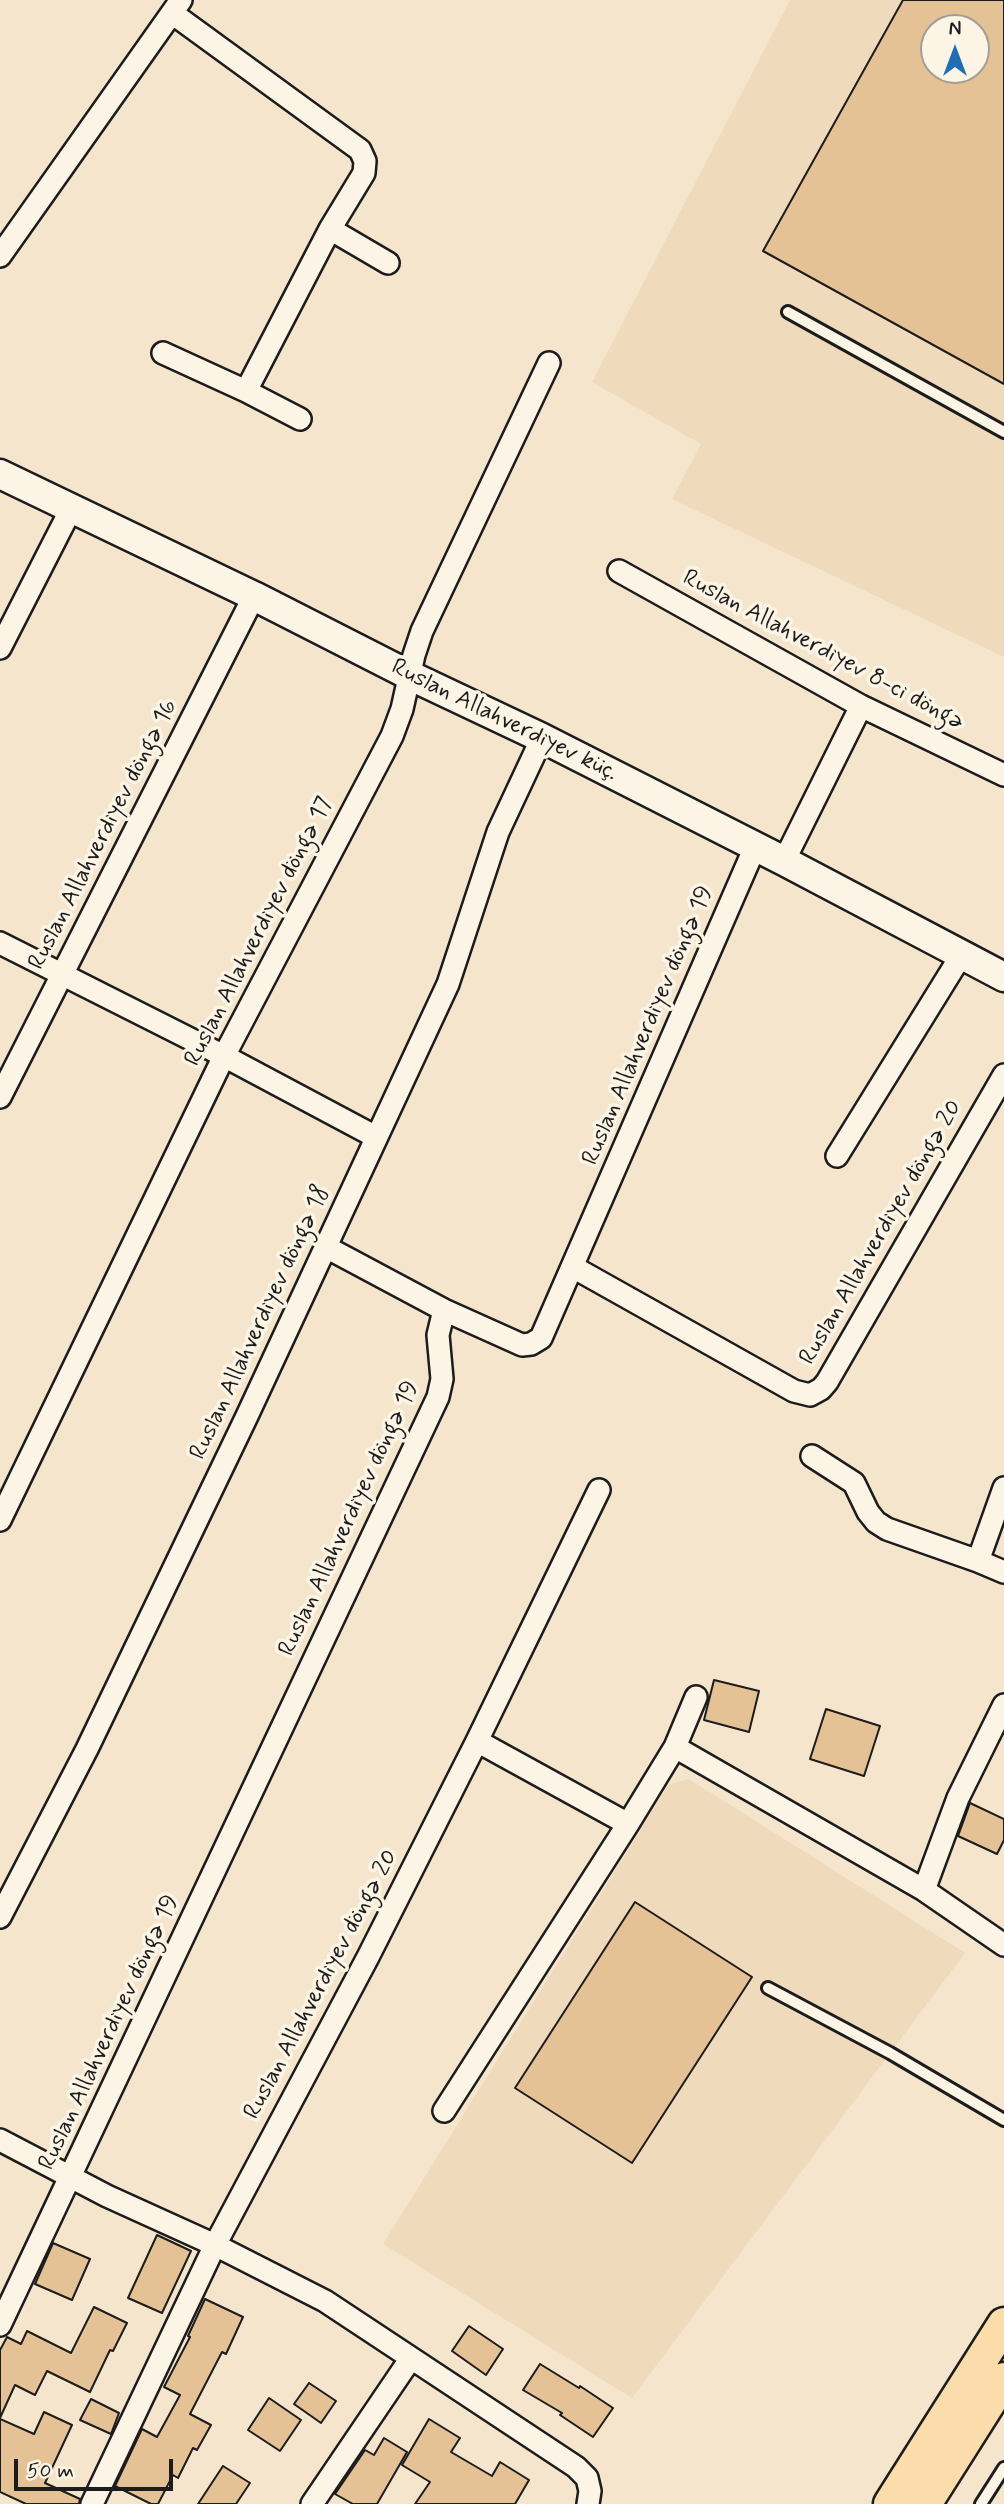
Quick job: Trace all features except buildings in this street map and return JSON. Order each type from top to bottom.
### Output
[{"type":"main road","points":[[890,2504],[1004,2324]]},
{"type":"main road","points":[[925,2504],[1004,2379]]},
{"type":"street","points":[[0,256],[176,6],[360,150],[365,161],[364,173],[331,229],[246,391]]},
{"type":"street","points":[[331,229],[387,263]]},
{"type":"street","points":[[163,353],[300,419]]},
{"type":"street","name":"Ruslan Allahverdiyev döngə 17","points":[[0,1520],[224,1056],[392,736],[402,709],[422,631],[549,363]]},
{"type":"street","name":"Ruslan Allahverdiyev küç.","points":[[0,474],[541,738],[784,861],[1004,977]]},
{"type":"street","points":[[0,648],[71,509]]},
{"type":"street","name":"Ruslan Allahverdiyev 8-ci döngə","points":[[619,571],[862,706],[1004,775]]},
{"type":"street","name":"Ruslan Allahverdiyev döngə 16","points":[[0,1097],[254,596]]},
{"type":"street","points":[[784,861],[862,706]]},
{"type":"street","name":"Ruslan Allahverdiyev döngə 18","points":[[0,1917],[87,1749],[448,985],[498,832],[541,738]]},
{"type":"street","name":"Ruslan Allahverdiyev döngə 19","points":[[0,2325],[438,1397],[442,1379],[438,1335],[444,1310],[522,1345],[531,1344],[541,1338],[755,847]]},
{"type":"street","points":[[0,943],[224,1056],[376,1137]]},
{"type":"street","points":[[837,1156],[962,954]]},
{"type":"street","name":"Ruslan Allahverdiyev döngə 20","points":[[573,1267],[794,1391],[810,1395],[827,1382],[1004,1075]]},
{"type":"street","points":[[326,1247],[444,1310]]},
{"type":"street","points":[[812,1456],[854,1483],[876,1522],[887,1529],[1004,1572]]},
{"type":"street","points":[[978,1561],[1004,1488]]},
{"type":"street","name":"Ruslan Allahverdiyev döngə 20","points":[[92,2504],[215,2245],[368,1957],[478,1741],[598,1490]]},
{"type":"street","points":[[444,2111],[675,1747],[696,1697]]},
{"type":"street","points":[[924,1890],[958,1798],[1004,1705]]},
{"type":"street","points":[[478,1741],[628,1824]]},
{"type":"street","points":[[675,1747],[723,1772],[924,1890],[1004,1945]]},
{"type":"street","points":[[0,2140],[71,2178],[215,2245],[325,2301],[576,2467],[587,2478],[590,2491],[588,2504]]},
{"type":"street","points":[[312,2504],[411,2358]]},
{"type":"lane","points":[[788,312],[1004,432]]},
{"type":"lane","points":[[768,1988],[890,2053],[1004,2120]]},
{"type":"lane","points":[[981,2504],[1004,2468]]},
{"type":"shaded area","points":[[790,0],[1004,0],[1004,657],[672,499],[701,444],[592,382]]},
{"type":"shaded area","points":[[689,1779],[965,1953],[632,2398],[383,2244],[669,1784]]}]
